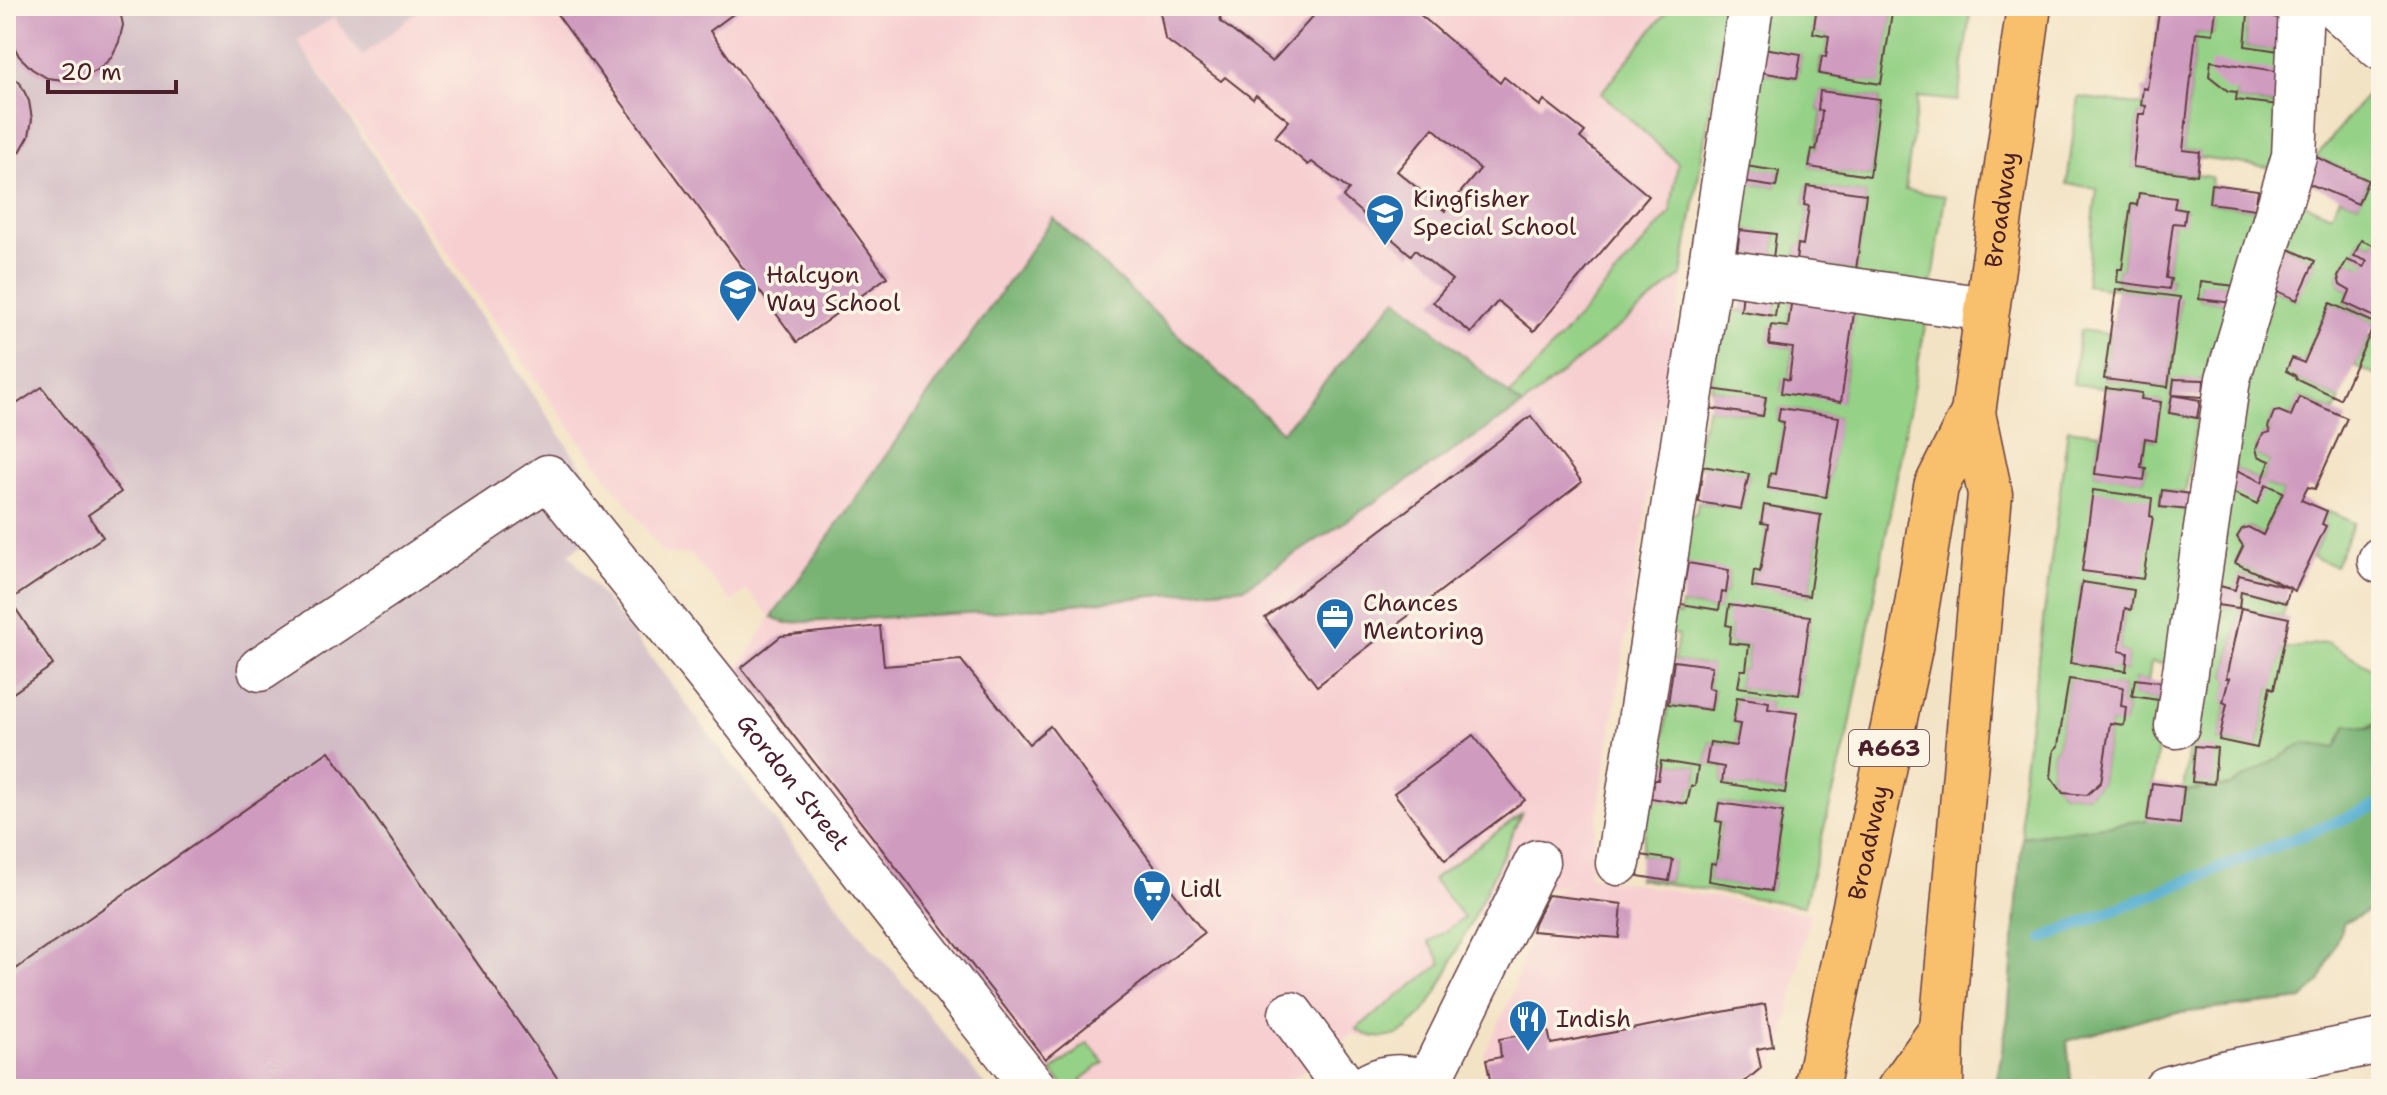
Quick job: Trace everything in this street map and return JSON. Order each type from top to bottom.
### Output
[{"type":"highway","name":"Broadway","points":[[1941,1089],[1942,1029],[1990,494],[1973,413],[2029,6]]},
{"type":"highway","name":"Broadway","points":[[1815,1084],[1910,648],[1936,487],[1973,413]]},
{"type":"highway","points":[[1899,1089],[1942,1029]]},
{"type":"street","points":[[1618,863],[1751,6]]},
{"type":"street","points":[[2177,726],[2228,379],[2294,156],[2301,6]]},
{"type":"street","points":[[2334,6],[2381,48]]},
{"type":"street","points":[[1710,270],[1986,309]]},
{"type":"street","name":"Gordon Street","points":[[260,669],[548,477],[1035,1089]]},
{"type":"street","points":[[1363,1089],[1400,1076],[1434,1086],[1537,862]]},
{"type":"street","points":[[1291,1014],[1346,1089]]},
{"type":"street","points":[[2166,1089],[2228,1072],[2381,1041]]},
{"type":"shaded area","points":[[6,6],[425,6],[362,56],[334,18],[297,40],[615,517],[569,554],[870,947],[894,972],[988,1089],[6,1089]]},
{"type":"shaded area","points":[[425,6],[1727,6],[1588,876],[1810,913],[1781,1048],[1765,1075],[1751,1089],[1487,1089],[1484,1054],[1511,997],[1534,923],[1548,895],[1578,879],[1465,918],[1465,929],[1445,981],[1407,1030],[1363,1038],[1352,1034],[1287,1083],[1291,1089],[1064,1089],[1038,1066],[733,670],[746,658],[771,617],[747,590],[732,602],[691,555],[664,553],[570,427],[297,40],[334,18],[362,56]],"holes":[[[1052,219],[1282,432],[1397,298],[1522,406],[1202,590],[786,623]]]},
{"type":"green space","points":[[1671,6],[1727,6],[1682,275],[1522,406],[1509,396],[1670,213],[1678,163],[1601,93]]},
{"type":"green space","points":[[1761,6],[1817,6],[1813,33],[1829,36],[1826,57],[1821,57],[1819,74],[1880,83],[1891,6],[1971,6],[1958,101],[1918,97],[1905,190],[1945,196],[1933,281],[1918,288],[1744,261],[1742,253],[1773,258],[1776,235],[1733,229],[1732,212],[1737,182],[1776,187],[1779,172],[1745,166],[1749,142],[1741,140],[1751,71],[1797,78],[1801,55],[1755,47]],"holes":[[[1821,91],[1880,99],[1870,176],[1810,167],[1822,111],[1818,110]],[[1807,186],[1866,194],[1856,270],[1796,260],[1798,245],[1803,245],[1809,206],[1804,205]]]},
{"type":"green space","points":[[2216,6],[2240,6],[2280,15],[2280,18],[2248,14],[2245,46],[2286,52],[2288,69],[2237,92],[2236,100],[2282,106],[2275,168],[2199,158],[2199,152],[2183,150],[2196,32],[2213,34],[2215,9],[2212,9]]},
{"type":"green space","points":[[2381,77],[2381,229],[2373,245],[2361,240],[2354,255],[2367,261],[2365,268],[2347,260],[2338,276],[2340,285],[2350,291],[2345,303],[2378,319],[2375,323],[2330,303],[2295,378],[2340,399],[2334,412],[2300,397],[2291,416],[2274,412],[2268,427],[2270,432],[2263,434],[2256,448],[2258,456],[2270,461],[2262,482],[2225,464],[2267,286],[2296,300],[2315,261],[2283,246],[2295,199],[2331,215],[2340,197],[2358,204],[2368,180],[2316,157]]},
{"type":"green space","points":[[2078,97],[2146,106],[2145,114],[2139,114],[2133,167],[2212,177],[2209,203],[2255,209],[2235,286],[2201,283],[2199,299],[2233,303],[2221,348],[2211,347],[2204,380],[2174,380],[2169,413],[2197,418],[2185,493],[2162,490],[2160,506],[2189,510],[2174,665],[2151,662],[2148,681],[2135,679],[2133,696],[2165,701],[2147,820],[2022,837],[2020,798],[2068,429],[2100,433],[2095,474],[2144,480],[2146,468],[2141,467],[2145,438],[2155,440],[2161,402],[2141,399],[2141,393],[2073,384],[2080,330],[2110,334],[2104,379],[2168,387],[2180,298],[2086,285],[2097,188],[2067,184]],"holes":[[[2175,198],[2174,208],[2186,210],[2173,223],[2166,278],[2171,279],[2169,288],[2117,282],[2118,269],[2122,269],[2131,205]],[[2082,583],[2133,590],[2131,609],[2125,608],[2119,651],[2128,653],[2126,671],[2071,663]],[[2069,680],[2123,687],[2121,706],[2126,707],[2124,724],[2110,723],[2101,782],[2087,795],[2063,793],[2051,777],[2054,750],[2058,746]]]},
{"type":"green space","points":[[1053,218],[1282,432],[1397,298],[1522,406],[1245,587],[1003,611],[786,623],[772,617]]},
{"type":"green space","points":[[1778,295],[1792,297],[1788,327],[1771,326],[1769,345],[1793,348],[1789,380],[1783,379],[1781,392],[1841,401],[1855,306],[1926,321],[1849,731],[1804,906],[1638,879],[1638,876],[1669,881],[1673,861],[1641,855],[1651,798],[1687,804],[1691,786],[1695,786],[1698,767],[1661,761],[1668,704],[1711,710],[1714,690],[1708,688],[1711,666],[1674,661],[1678,635],[1662,633],[1665,614],[1680,615],[1681,604],[1719,610],[1722,592],[1726,593],[1729,571],[1673,561],[1680,513],[1696,515],[1698,502],[1741,509],[1749,474],[1691,465],[1708,408],[1763,416],[1766,398],[1711,389],[1721,309],[1775,316]],"holes":[[[1780,408],[1838,417],[1826,496],[1768,487],[1770,473],[1775,474],[1784,422],[1778,421]],[[1765,506],[1821,515],[1809,596],[1752,586],[1754,571],[1760,572],[1768,524],[1761,523]],[[1810,617],[1799,695],[1738,687],[1741,670],[1746,670],[1749,645],[1729,643],[1731,626]],[[1737,697],[1769,702],[1784,793],[1722,783],[1724,767],[1706,764],[1710,742],[1736,746],[1740,724],[1733,722]],[[1719,803],[1783,812],[1771,890],[1709,881],[1711,864],[1716,864],[1722,822],[1716,821]]]},
{"type":"green space","points":[[2369,336],[2381,343],[2381,378],[2355,366]]},
{"type":"green space","points":[[2266,484],[2283,492],[2263,535],[2249,527],[2242,529],[2237,537],[2243,546],[2235,563],[2290,588],[2240,575],[2235,590],[2212,584],[2224,488]]},
{"type":"green space","points":[[2327,511],[2354,523],[2335,566],[2312,557],[2326,526],[2322,524]]},
{"type":"green space","points":[[2241,591],[2286,603],[2283,616],[2241,608],[2226,677],[2229,678],[2224,702],[2227,704],[2219,740],[2257,748],[2270,687],[2273,688],[2282,650],[2327,642],[2377,671],[2381,646],[2381,719],[2336,748],[2232,786],[2183,791],[2209,604],[2239,608]]},
{"type":"green space","points":[[2381,719],[2381,906],[2344,922],[2320,982],[2303,999],[2153,1016],[2067,1041],[2072,1089],[1995,1089],[2008,1017],[2022,837],[2147,820],[2183,791],[2230,786],[2305,743],[2336,748],[2347,724],[2370,729]]},
{"type":"green space","points":[[1521,814],[1432,1001],[1416,1021],[1395,1036],[1375,1037],[1356,1029],[1442,963],[1429,942],[1464,918],[1433,879]]},
{"type":"green space","points":[[1088,1043],[1104,1062],[1081,1080],[1087,1089],[1066,1089],[1052,1071]]},
{"type":"building","points":[[13,6],[119,6],[123,25],[119,42],[111,58],[98,70],[82,78],[47,78],[19,56],[11,41],[9,21]]},
{"type":"building","points":[[551,6],[744,6],[710,31],[887,277],[797,342]]},
{"type":"building","points":[[1159,6],[1235,6],[1219,11],[1221,22],[1272,62],[1317,12],[1309,6],[1410,6],[1500,83],[1504,77],[1540,106],[1544,100],[1585,132],[1580,138],[1649,196],[1534,331],[1498,301],[1471,333],[1433,302],[1452,280],[1415,250],[1411,255],[1343,197],[1349,190],[1312,162],[1308,165],[1275,137],[1289,121],[1256,95],[1253,99],[1225,77],[1221,81],[1165,39]],"holes":[[[1433,128],[1480,169],[1445,211],[1397,171]]]},
{"type":"building","points":[[1817,6],[1893,6],[1881,84],[1819,74],[1822,56],[1826,57],[1829,36],[1813,33]]},
{"type":"building","points":[[2160,6],[2216,6],[2212,9],[2216,9],[2213,34],[2196,32],[2183,150],[2200,152],[2197,175],[2133,167],[2139,114],[2145,114],[2146,106],[2141,105],[2143,88],[2147,89]]},
{"type":"building","points":[[2237,6],[2282,6],[2280,15]]},
{"type":"building","points":[[2248,14],[2290,19],[2286,52],[2245,46]]},
{"type":"building","points":[[1763,48],[1801,54],[1797,78],[1760,72]]},
{"type":"building","points":[[2211,61],[2283,72],[2279,105],[2236,100],[2237,92],[2228,91],[2209,76]]},
{"type":"building","points":[[6,70],[20,83],[29,101],[32,119],[29,136],[20,152],[6,165]]},
{"type":"building","points":[[1820,91],[1880,99],[1870,176],[1809,167],[1820,131]]},
{"type":"building","points":[[2316,157],[2368,180],[2358,204],[2305,182]]},
{"type":"building","points":[[1745,166],[1779,171],[1776,187],[1742,182]]},
{"type":"building","points":[[2211,184],[2258,190],[2255,209],[2209,203]]},
{"type":"building","points":[[1807,186],[1866,194],[1856,270],[1796,261],[1798,244],[1803,245],[1809,206],[1804,205]]},
{"type":"building","points":[[2139,193],[2176,198],[2174,208],[2186,210],[2184,224],[2173,223],[2166,278],[2171,279],[2169,289],[2117,282],[2118,269],[2122,269],[2131,204],[2137,205]]},
{"type":"building","points":[[2381,229],[2381,320],[2345,303],[2350,291],[2340,285],[2338,276],[2347,260],[2364,267],[2367,261],[2354,256],[2361,240],[2373,245]]},
{"type":"building","points":[[1740,230],[1776,234],[1773,258],[1737,253]]},
{"type":"building","points":[[2283,246],[2315,261],[2297,300],[2267,286]]},
{"type":"building","points":[[2201,282],[2235,286],[2233,303],[2199,299]]},
{"type":"building","points":[[2116,289],[2180,297],[2168,387],[2104,379]]},
{"type":"building","points":[[1743,291],[1778,295],[1775,316],[1741,311]]},
{"type":"building","points":[[1792,297],[1855,306],[1841,402],[1781,393],[1783,378],[1789,380],[1793,348],[1769,345],[1771,325],[1788,327]]},
{"type":"building","points":[[2330,303],[2375,323],[2340,399],[2286,371],[2292,358],[2304,363]]},
{"type":"building","points":[[2174,379],[2204,380],[2203,397],[2172,395]]},
{"type":"building","points":[[42,387],[121,492],[88,515],[103,537],[10,600],[53,665],[6,698],[6,411]]},
{"type":"building","points":[[2106,388],[2142,393],[2141,399],[2161,402],[2156,440],[2145,438],[2141,467],[2146,468],[2144,480],[2095,474]]},
{"type":"building","points":[[1711,389],[1766,397],[1763,416],[1708,408]]},
{"type":"building","points":[[2172,395],[2200,400],[2197,418],[2169,413]]},
{"type":"building","points":[[2299,397],[2347,418],[2315,489],[2308,487],[2301,500],[2327,511],[2322,524],[2326,526],[2295,591],[2235,563],[2243,546],[2237,537],[2242,529],[2248,527],[2263,535],[2283,492],[2266,484],[2257,504],[2224,488],[2233,468],[2262,482],[2270,461],[2258,456],[2256,448],[2263,434],[2270,432],[2268,427],[2274,412],[2291,416]]},
{"type":"building","points":[[1780,408],[1839,417],[1826,497],[1768,488],[1770,473],[1775,474],[1784,422],[1778,421]]},
{"type":"building","points":[[1531,416],[1582,482],[1317,686],[1265,618]]},
{"type":"building","points":[[1703,466],[1749,474],[1741,509],[1698,502]]},
{"type":"building","points":[[2093,490],[2152,498],[2150,516],[2153,517],[2143,579],[2082,571]]},
{"type":"building","points":[[2162,490],[2191,494],[2189,510],[2160,507]]},
{"type":"building","points":[[1764,505],[1821,515],[1809,596],[1752,587],[1754,570],[1760,572],[1768,524],[1761,523]]},
{"type":"building","points":[[1688,563],[1729,570],[1726,593],[1722,592],[1719,610],[1681,604]]},
{"type":"building","points":[[2239,575],[2290,588],[2286,603],[2241,591],[2239,608],[2209,604],[2212,584],[2235,590]]},
{"type":"building","points":[[2082,582],[2134,590],[2131,610],[2125,608],[2119,651],[2128,653],[2126,671],[2070,663]]},
{"type":"building","points":[[1729,605],[1810,616],[1799,695],[1738,687],[1741,670],[1746,670],[1749,645],[1729,643],[1731,626],[1726,625]]},
{"type":"building","points":[[2241,608],[2289,618],[2274,689],[2270,687],[2257,748],[2219,740],[2227,704],[2223,702],[2229,678],[2226,678]]},
{"type":"building","points":[[880,626],[884,666],[961,660],[1029,744],[1050,726],[1204,933],[1045,1059],[741,668],[781,636]]},
{"type":"building","points":[[1674,661],[1712,666],[1708,688],[1714,689],[1711,710],[1668,704]]},
{"type":"building","points":[[2069,679],[2123,687],[2121,706],[2126,707],[2124,725],[2110,723],[2101,782],[2087,795],[2063,793],[2051,777]]},
{"type":"building","points":[[2135,679],[2167,683],[2165,701],[2132,696]]},
{"type":"building","points":[[1737,697],[1769,702],[1768,709],[1797,713],[1785,793],[1722,783],[1724,767],[1706,764],[1710,742],[1736,746],[1740,724],[1733,723]]},
{"type":"building","points":[[1473,735],[1525,800],[1445,860],[1394,793]]},
{"type":"building","points":[[2195,746],[2217,748],[2214,784],[2192,782]]},
{"type":"building","points":[[329,751],[565,1089],[6,1089],[6,976]]},
{"type":"building","points":[[1661,761],[1698,767],[1695,786],[1691,786],[1687,804],[1651,798],[1653,780],[1658,780]]},
{"type":"building","points":[[2152,783],[2184,787],[2180,824],[2147,820]]},
{"type":"building","points":[[1719,803],[1783,812],[1771,891],[1709,881],[1711,863],[1716,864],[1722,822],[1716,821]]},
{"type":"building","points":[[1641,855],[1673,860],[1669,881],[1638,876]]},
{"type":"building","points":[[1548,895],[1622,904],[1619,938],[1532,931]]},
{"type":"building","points":[[1765,1004],[1773,1046],[1757,1049],[1761,1068],[1736,1089],[1492,1089],[1486,1060],[1501,1057],[1499,1039],[1548,1030],[1551,1044]]},
{"type":"waterway","points":[[2044,938],[2381,804]]},
{"type":"place","name":"Kingfisher Special School","points":[[1385,247]]},
{"type":"place","name":"Halcyon Way School","points":[[738,323]]},
{"type":"place","name":"Chances Mentoring","points":[[1335,651]]},
{"type":"place","name":"Lidl","points":[[1152,923]]},
{"type":"place","name":"Indish","points":[[1528,1053]]}]
